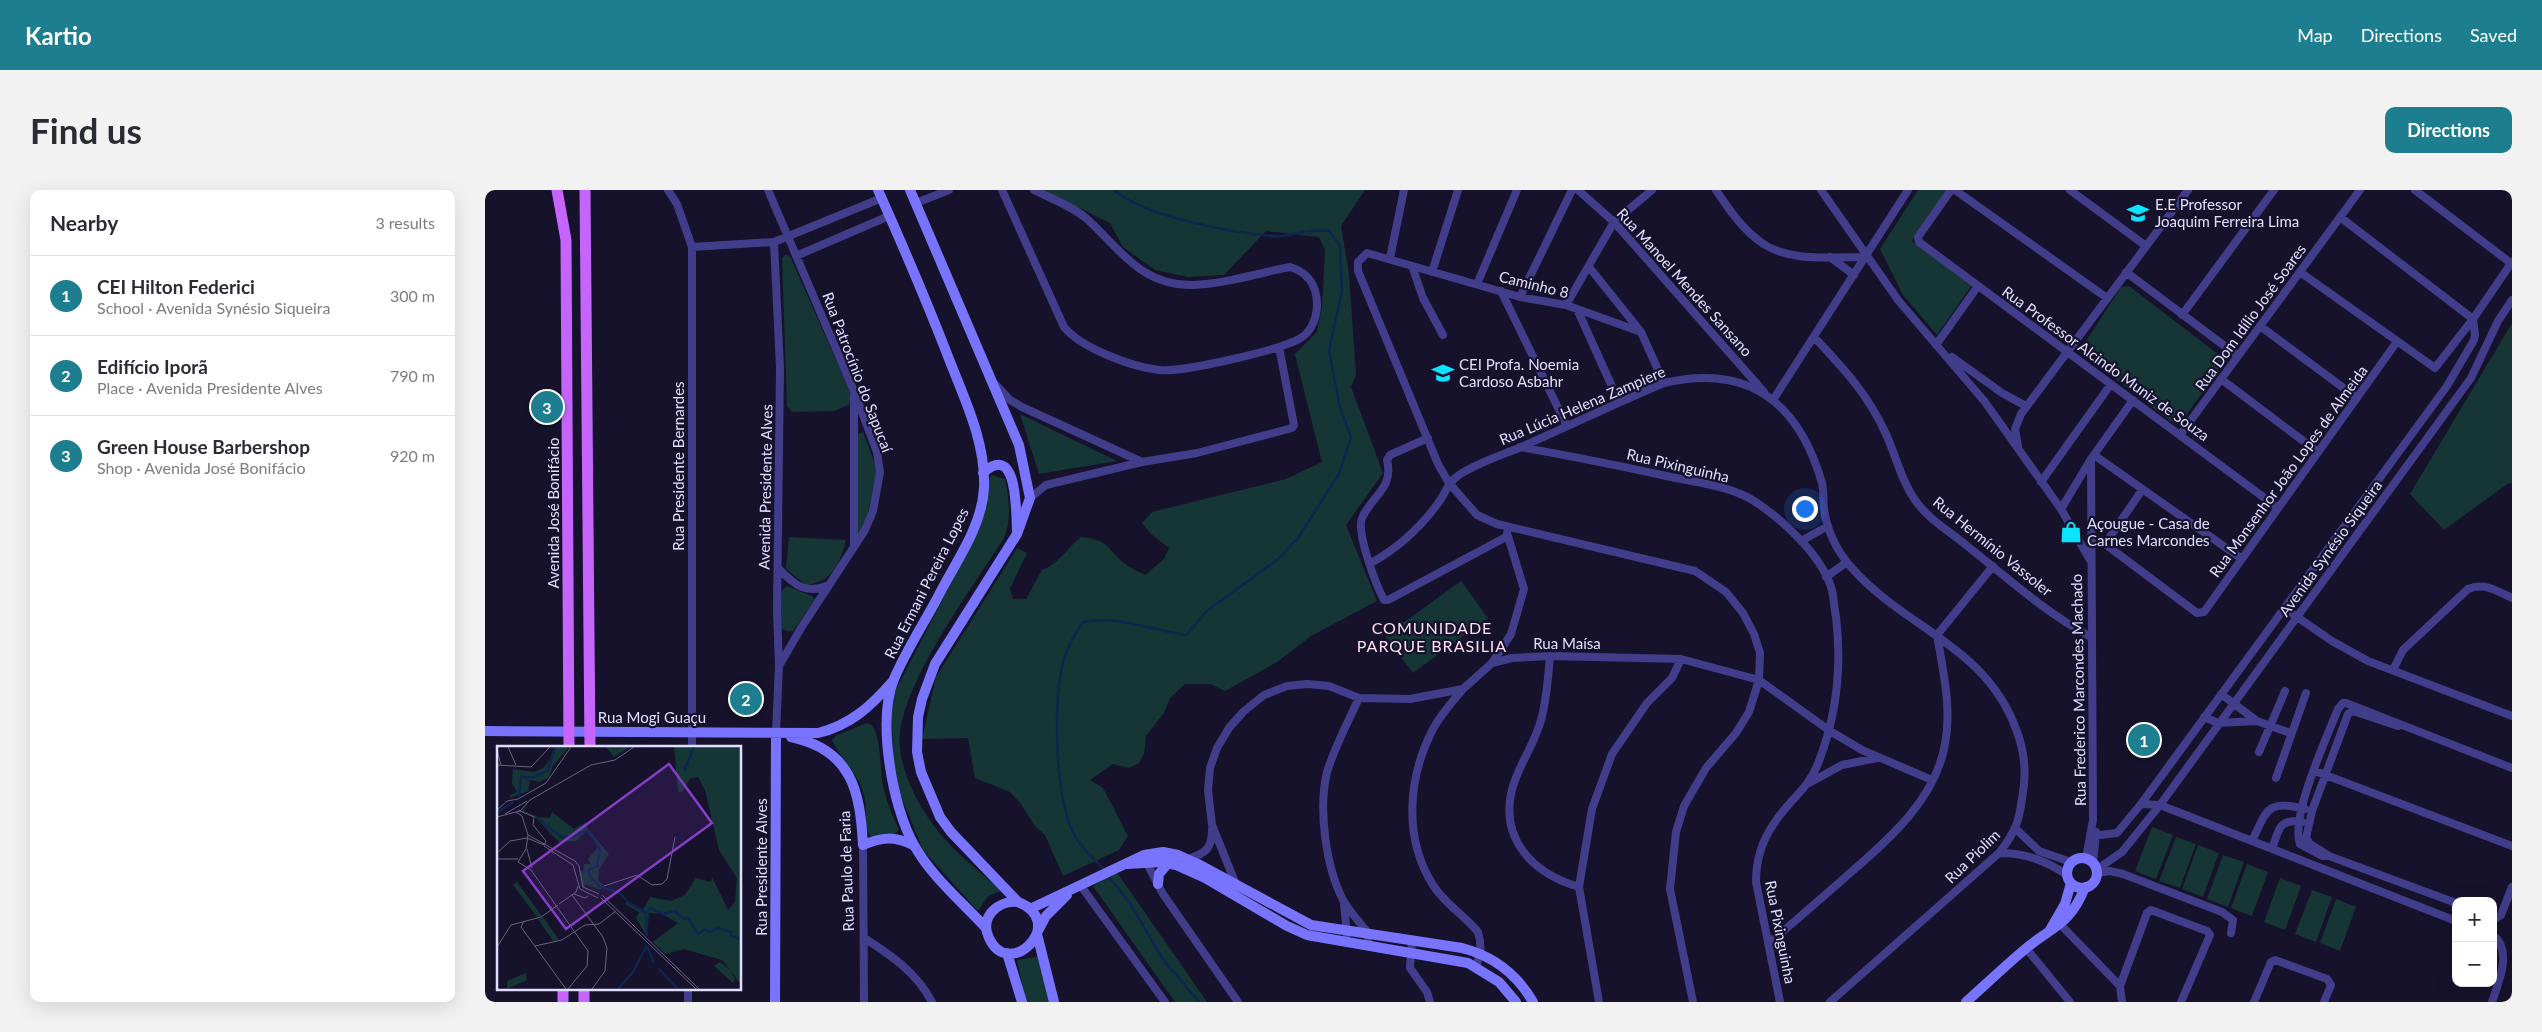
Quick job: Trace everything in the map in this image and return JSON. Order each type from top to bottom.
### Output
[{"type":"main road","name":"Avenida José Bonifácio","points":[[557,190],[566,240],[569,746]]},
{"type":"main road","points":[[585,190],[590,746]]},
{"type":"street","name":"Rua Presidente Bernardes","points":[[668,190],[677,204],[692,247],[692,746]]},
{"type":"street","name":"Rua Patrocínio do Sapucaí","points":[[768,190],[854,392],[877,452],[880,472],[873,511],[854,548],[801,628],[779,666]]},
{"type":"street","points":[[910,190],[995,384],[1019,444],[1030,498]]},
{"type":"street","points":[[916,203],[949,190]]},
{"type":"street","points":[[1002,190],[1053,307],[1071,335],[1081,342],[1148,368],[1172,370],[1279,347],[1305,334],[1311,326],[1317,305],[1312,282],[1306,275],[1290,267],[1192,285],[1171,283],[1152,278],[1135,267],[1086,218],[1034,190]]},
{"type":"street","points":[[1391,258],[1404,190]]},
{"type":"street","points":[[1432,272],[1459,190]]},
{"type":"street","points":[[1477,284],[1517,190]]},
{"type":"street","points":[[1520,297],[1571,190]]},
{"type":"street","name":"Rua Manoel Mendes Sansano","points":[[1578,190],[1614,222],[1770,398]]},
{"type":"street","points":[[1566,305],[1614,222],[1652,190]]},
{"type":"street","points":[[1716,190],[1738,221],[1759,241],[1783,253],[1866,257]]},
{"type":"street","name":"Rua Frederico Marcondes Machado","points":[[1821,190],[1866,257],[1936,345],[1985,402],[2061,509],[2090,560]]},
{"type":"street","points":[[1770,398],[1814,337],[1908,190]]},
{"type":"street","name":"Rua Professor Alcindo Muniz de Souza","points":[[1951,190],[1918,240],[2278,508]]},
{"type":"street","points":[[1955,190],[2107,298]]},
{"type":"street","points":[[2070,190],[2146,246]]},
{"type":"street","points":[[2020,452],[2015,429],[2027,406],[2188,190]]},
{"type":"street","points":[[2182,315],[2275,190]]},
{"type":"street","name":"Rua Dom Idílio José Soares","points":[[2180,435],[2360,190]]},
{"type":"street","points":[[2299,272],[2396,343],[2435,368],[2473,319],[2512,263],[2415,190]]},
{"type":"street","points":[[692,247],[775,242],[880,194]]},
{"type":"street","name":"Rua Ermani Pereira Lopes","points":[[880,194],[924,295],[972,418],[983,473],[981,509],[971,535],[893,680],[889,708],[887,748],[893,787],[913,845],[927,864],[986,928]]},
{"type":"street","points":[[796,256],[889,216]]},
{"type":"street","points":[[2340,217],[2473,319]]},
{"type":"street","name":"Avenida Presidente Alves","points":[[775,242],[780,368],[779,666],[776,733]]},
{"type":"street","name":"Caminho 8","points":[[1428,438],[1358,271],[1358,262],[1367,253],[1391,258],[1412,266],[1520,297],[1566,305],[1641,332]]},
{"type":"street","points":[[1830,256],[1854,275]]},
{"type":"street","points":[[1412,266],[1423,298],[1443,335]]},
{"type":"street","points":[[1589,267],[1641,332],[1664,383]]},
{"type":"street","points":[[2126,272],[2238,356]]},
{"type":"street","points":[[1936,345],[1978,286]]},
{"type":"street","points":[[1501,291],[1567,426]]},
{"type":"street","name":"Avenida Synésio Siqueira","points":[[2093,866],[2111,861],[2125,848],[2160,805],[2471,378],[2498,321],[2512,300]]},
{"type":"street","points":[[1577,309],[1619,402]]},
{"type":"street","name":"Avenida Synésio Siqueira","points":[[2117,833],[2141,804],[2447,386],[2475,335],[2473,319]]},
{"type":"street","points":[[2260,326],[2357,398]]},
{"type":"street","name":"Rua Hermínio Vassoler","points":[[1814,337],[1856,382],[1871,405],[1886,434],[1904,483],[1916,501],[1933,518],[1993,566],[2072,627],[2091,637]]},
{"type":"street","name":"Rua Monsenhor João Lopes de Almeida","points":[[2105,544],[2197,612],[2201,613],[2242,559],[2396,343]]},
{"type":"street","points":[[1054,1002],[1037,933],[1037,923],[1030,909],[1018,902],[951,832],[940,817],[921,772],[916,736],[922,698],[935,664],[1017,534],[1030,498],[1045,485],[1141,462],[1197,453],[1292,428],[1294,425],[1279,347]]},
{"type":"street","points":[[1942,350],[2003,393],[2027,406]]},
{"type":"street","name":"Rua Lúcia Helena Zampiere","points":[[1449,483],[1483,461],[1520,447],[1664,383],[1684,378],[1741,382],[1770,398],[1800,428],[1813,454],[1823,486],[1828,526],[1837,547]]},
{"type":"street","points":[[2221,379],[2318,452]]},
{"type":"street","points":[[995,384],[1010,400],[1022,407],[1141,462]]},
{"type":"street","points":[[2041,482],[2111,384]]},
{"type":"street","points":[[854,392],[854,548]]},
{"type":"street","points":[[2061,509],[2093,457],[2133,400]]},
{"type":"street","points":[[1507,537],[1388,600],[1384,600],[1363,546],[1360,528],[1362,518],[1389,480],[1388,458],[1399,450],[1428,438],[1438,464],[1449,483],[1477,515],[1507,526],[1695,571],[1726,592],[1743,613],[1754,634],[1760,653],[1759,680],[1749,712],[1736,733],[1706,768],[1684,806],[1676,832],[1670,889],[1693,1002]]},
{"type":"street","name":"Rua Pixinguinha","points":[[1520,447],[1728,489],[1754,501],[1790,529],[1826,576],[1831,588],[1838,635],[1839,681],[1830,731],[1809,783],[1773,824],[1756,867],[1756,882],[1780,1002]]},
{"type":"street","points":[[2093,457],[2242,559]]},
{"type":"street","name":"Rua Frederico Marcondes Machado","points":[[2093,457],[2090,560],[2093,866]]},
{"type":"street","points":[[983,473],[990,466],[998,465],[1005,467],[1011,475],[1017,534]]},
{"type":"street","points":[[1371,563],[1387,555],[1412,533],[1441,499],[1449,483]]},
{"type":"street","points":[[2091,540],[2105,544],[2142,490]]},
{"type":"street","points":[[1492,663],[1511,634],[1524,589],[1523,578],[1507,537],[1507,526]]},
{"type":"street","points":[[1801,541],[1828,526]]},
{"type":"street","name":"Rua Piolim","points":[[1830,1002],[1999,853],[2016,829],[2026,771],[2022,745],[2008,706],[1995,686],[1977,668],[1937,635],[1869,586],[1847,562],[1837,547]]},
{"type":"street","points":[[1826,576],[1847,562]]},
{"type":"street","points":[[1769,944],[1888,840],[1924,797],[1933,780],[1945,745],[1948,718],[1946,690],[1937,635],[1993,566]]},
{"type":"street","points":[[778,568],[789,581],[803,588],[817,590],[829,585]]},
{"type":"street","points":[[2393,670],[2403,650],[2468,589],[2477,585],[2488,587],[2512,598]]},
{"type":"street","points":[[2284,608],[2332,641],[2368,661],[2512,716]]},
{"type":"street","points":[[1550,656],[1547,691],[1541,720],[1513,787],[1510,820],[1514,838],[1525,855],[1561,882],[1579,888]]},
{"type":"street","name":"Rua Maísa","points":[[1236,890],[1212,825],[1208,790],[1210,768],[1217,748],[1229,728],[1243,712],[1264,695],[1294,686],[1329,686],[1359,698],[1410,699],[1463,688],[1492,663],[1512,658],[1550,656],[1681,659],[1759,680],[1830,731],[1879,757],[1933,780]]},
{"type":"street","points":[[1599,1002],[1579,888],[1592,809],[1612,754],[1647,703],[1672,678],[1681,659]]},
{"type":"street","points":[[825,750],[826,736],[831,730],[853,720],[871,705],[893,680]]},
{"type":"street","points":[[1463,688],[1434,727],[1417,768],[1413,834],[1418,856],[1434,887],[1478,932],[1481,942],[1481,954],[1476,966]]},
{"type":"street","points":[[2259,752],[2285,691]]},
{"type":"street","points":[[2276,778],[2290,733],[2306,693]]},
{"type":"street","points":[[2221,694],[2257,721],[2290,733]]},
{"type":"street","points":[[1359,698],[1335,749],[1327,774],[1324,798],[1328,855],[1336,884],[1345,902],[1369,934],[1367,945]]},
{"type":"street","points":[[2329,856],[2322,856],[2300,844],[2297,837],[2301,808],[2338,709],[2343,703],[2387,717],[2405,727]]},
{"type":"street","points":[[2452,902],[2329,856],[2307,841],[2312,811],[2350,711],[2405,727],[2512,768]]},
{"type":"street","points":[[2205,717],[2219,723],[2257,721]]},
{"type":"street","name":"Rua Mogi Guaçu","points":[[485,731],[818,733],[831,730]]},
{"type":"street","name":"Rua Paulo de Faria","points":[[776,733],[799,739],[825,750],[844,767],[856,788],[863,845],[864,1002]]},
{"type":"street","name":"Rua Presidente Alves","points":[[775,1002],[776,733]]},
{"type":"street","points":[[1809,783],[1842,765],[1879,757]]},
{"type":"street","points":[[2315,770],[2512,846]]},
{"type":"street","points":[[2141,804],[2160,805],[2452,919]]},
{"type":"street","points":[[2252,841],[2266,812],[2270,808],[2276,805],[2312,811]]},
{"type":"street","points":[[2272,849],[2282,824],[2290,820],[2309,823]]},
{"type":"street","points":[[1188,858],[1205,853],[1209,848],[1212,825]]},
{"type":"street","points":[[2016,829],[2039,851],[2071,862],[2078,858],[2093,866],[2123,874],[2222,912],[2233,920],[2231,933]]},
{"type":"street","points":[[2094,836],[2117,833],[2125,848]]},
{"type":"street","points":[[863,845],[884,838],[899,838],[913,845]]},
{"type":"street","points":[[1030,909],[1086,884],[1122,865],[1163,852],[1188,858],[1307,934],[1346,937],[1369,934],[1462,948],[1481,954],[1508,970],[1533,1002]]},
{"type":"street","points":[[1999,853],[2013,853],[2036,858],[2085,887]]},
{"type":"street","points":[[1145,859],[1169,863],[1236,890]]},
{"type":"street","points":[[1145,859],[1157,884],[1238,1002]]},
{"type":"street","points":[[2059,922],[2065,904],[2071,862]]},
{"type":"street","points":[[1157,884],[1159,874],[1169,863]]},
{"type":"street","points":[[1966,1002],[2026,948],[2049,932],[2075,908],[2085,887],[2095,881],[2093,866]]},
{"type":"street","points":[[1086,884],[1165,1002]]},
{"type":"street","points":[[2497,917],[2501,915],[2512,887]]},
{"type":"street","points":[[1018,902],[1011,901],[996,907],[987,920],[986,928],[990,941],[1007,953],[1026,949],[1046,916],[1071,890]]},
{"type":"street","points":[[1345,902],[1346,937]]},
{"type":"street","points":[[2122,1002],[2120,986],[2147,913],[2151,910],[2207,931],[2210,935],[2181,1002]]},
{"type":"street","points":[[2059,922],[2120,986]]},
{"type":"street","points":[[1346,937],[1367,945],[1411,951],[1476,966],[1499,982],[1516,1002]]},
{"type":"street","points":[[864,938],[887,952],[908,969],[932,1002]]},
{"type":"street","points":[[2492,1002],[2511,951],[2506,944],[2497,938]]},
{"type":"street","points":[[1412,940],[1410,968],[1427,992],[1430,1002]]},
{"type":"street","points":[[2026,948],[2070,1002]]},
{"type":"street","points":[[1007,953],[1022,1002]]},
{"type":"street","points":[[2254,1002],[2271,962],[2275,960],[2327,979],[2331,985],[2324,1002]]},
{"type":"green space","points":[[1043,190],[1365,190],[1341,226],[1349,274],[1356,375],[1351,387],[1383,473],[1346,525],[1377,601],[1311,636],[1277,662],[1225,691],[1210,684],[1185,684],[1170,698],[1164,713],[1146,736],[1144,754],[1139,763],[1129,768],[1113,764],[1090,780],[1103,788],[1128,836],[1119,850],[1063,876],[1045,835],[1035,826],[1021,804],[1010,792],[975,778],[968,738],[922,739],[936,677],[1017,548],[1027,553],[1010,588],[1013,599],[1026,599],[1042,570],[1058,560],[1081,537],[1097,540],[1126,565],[1145,575],[1164,559],[1169,548],[1151,534],[1142,523],[1152,512],[1286,479],[1322,462],[1295,354],[1317,332],[1322,307],[1325,250],[1319,237],[1266,231],[1224,275],[1188,277],[1155,270],[1123,247],[1110,223]]},
{"type":"green space","points":[[1918,190],[1946,190],[1912,241],[1972,285],[1937,335],[1903,295],[1880,249]]},
{"type":"green space","points":[[786,254],[791,258],[852,396],[849,405],[834,411],[792,412],[787,406],[782,258]]},
{"type":"green space","points":[[2129,286],[2223,358],[2224,362],[2185,417],[2179,422],[2173,423],[2083,354],[2081,349],[2121,287]]},
{"type":"green space","points":[[2512,323],[2512,483],[2507,484],[2444,530],[2410,494]]},
{"type":"green space","points":[[1020,414],[1117,461],[1039,474]]},
{"type":"green space","points":[[863,432],[877,469],[866,523],[860,532],[854,530],[855,435]]},
{"type":"green space","points":[[992,475],[1005,479],[1009,509],[1007,531],[938,640],[922,670],[909,699],[901,726],[900,749],[905,773],[915,796],[928,817],[942,836],[1001,891],[988,896],[978,911],[923,850],[894,779],[891,699],[979,530],[988,480]]},
{"type":"green space","points":[[789,537],[846,540],[838,564],[829,576],[823,580],[806,585],[786,569]]},
{"type":"green space","points":[[1461,581],[1488,618],[1413,673],[1385,636]]},
{"type":"green space","points":[[787,586],[815,599],[793,631],[786,631],[780,627],[781,591]]},
{"type":"green space","points":[[867,723],[872,725],[877,737],[883,786],[899,829],[895,834],[871,837],[866,822],[865,800],[862,787],[832,740],[837,735]]},
{"type":"green space","points":[[2152,827],[2173,835],[2156,879],[2135,871]]},
{"type":"green space","points":[[2176,837],[2196,844],[2180,888],[2159,881]]},
{"type":"green space","points":[[2198,845],[2219,853],[2203,897],[2182,889]]},
{"type":"green space","points":[[2223,855],[2244,862],[2228,907],[2207,899]]},
{"type":"green space","points":[[2247,864],[2268,872],[2252,916],[2231,908]]},
{"type":"green space","points":[[1116,871],[1207,1002],[1175,1002],[1093,886]]},
{"type":"green space","points":[[2280,878],[2301,886],[2285,930],[2264,922]]},
{"type":"green space","points":[[2312,890],[2332,897],[2316,942],[2295,934]]},
{"type":"green space","points":[[2336,899],[2356,907],[2340,951],[2320,943]]},
{"type":"green space","points":[[1041,956],[1049,1002],[1026,1002],[1017,960]]},
{"type":"waterway","points":[[1105,871],[1085,850],[1075,836],[1068,820],[1063,800],[1057,749],[1058,698],[1064,659],[1075,635],[1083,622],[1097,620],[1135,624],[1186,635],[1207,611],[1278,559],[1298,538],[1339,474],[1351,437],[1340,408],[1329,350],[1342,292],[1340,246],[1329,231],[1320,230],[1286,236],[1272,236],[1213,227],[1189,222],[1145,208],[1114,190]]},
{"type":"waterway","points":[[1108,876],[1130,903],[1162,958],[1199,1002]]},
{"type":"place","name":"E.E Professor Joaquim Ferreira Lima","points":[[2138,213]]},
{"type":"place","name":"CEI Profa. Noemia Cardoso Asbahr","points":[[1443,373]]},
{"type":"place","name":"Green House Barbershop","points":[[547,407]]},
{"type":"place","name":"Açougue - Casa de Carnes Marcondes","points":[[2071,532]]},
{"type":"place","name":"Edifício Iporã","points":[[746,699]]},
{"type":"place","name":"CEI Hilton Federici","points":[[2144,740]]},
{"type":"district","name":"COMUNIDADE PARQUE BRASILIA","points":[[1432,636]]}]
